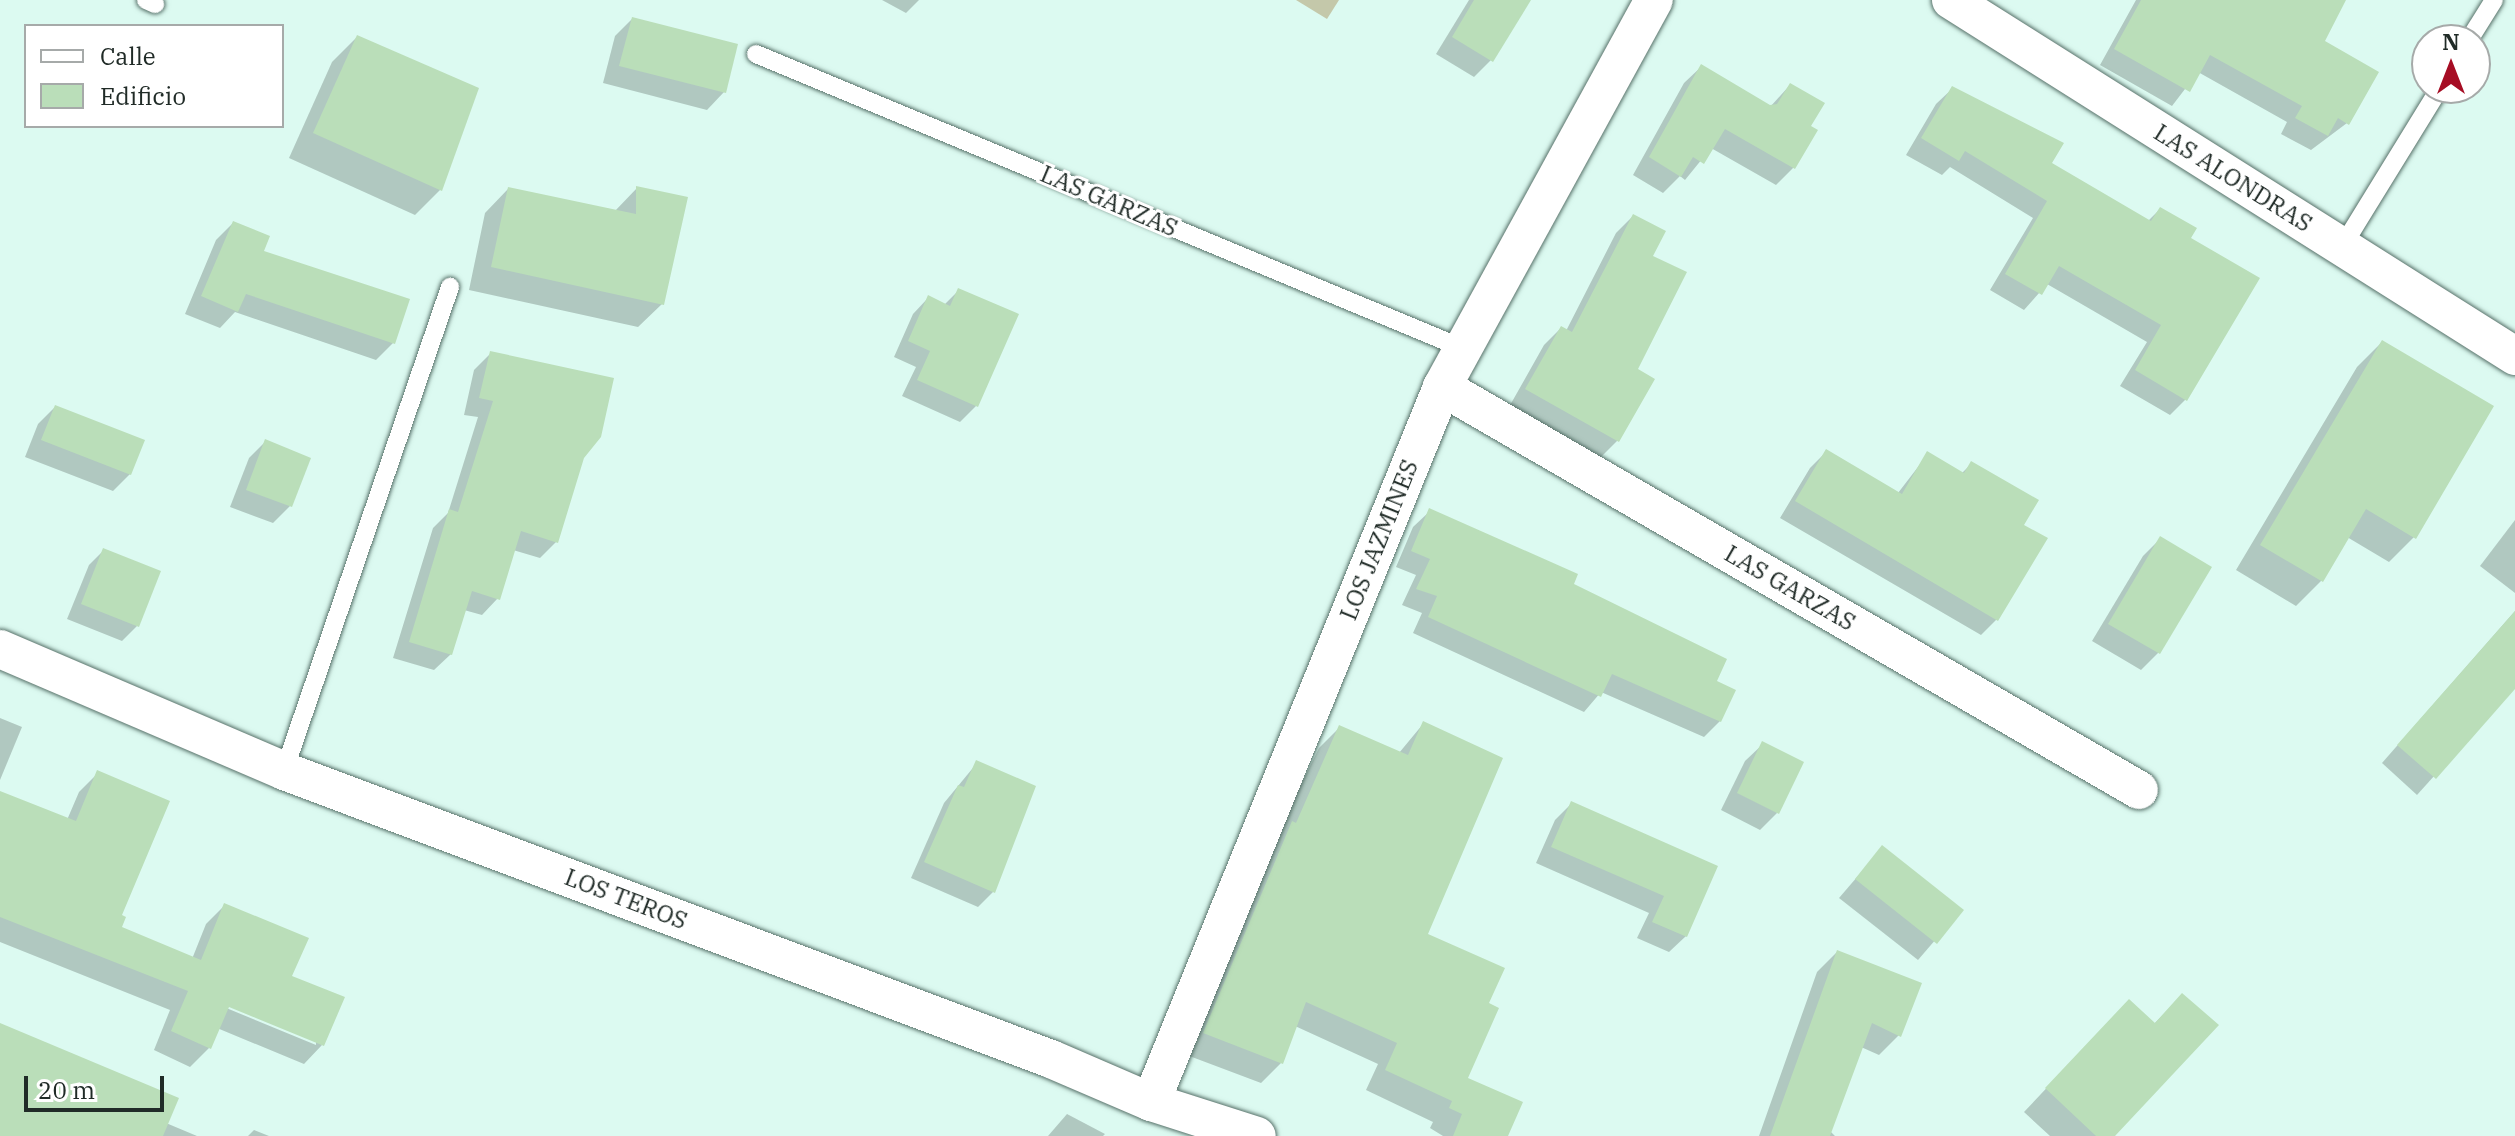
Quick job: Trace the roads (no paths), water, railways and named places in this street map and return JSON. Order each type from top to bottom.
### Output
[{"type":"street","name":"LOS JAZMINES","points":[[1151,1102],[1442,387],[1654,0]]},
{"type":"street","name":"LAS ALONDRAS","points":[[1951,0],[2515,356]]},
{"type":"street","name":"LAS GARZAS","points":[[1442,387],[2139,790]]},
{"type":"street","name":"LOS TEROS","points":[[0,649],[284,771],[1051,1059],[1151,1102],[1234,1132]]},
{"type":"lane","points":[[2479,24],[2494,0]]},
{"type":"lane","name":"LAS GARZAS","points":[[756,54],[1462,348]]},
{"type":"lane","points":[[2342,247],[2430,104]]},
{"type":"lane","points":[[284,771],[450,287]]}]
